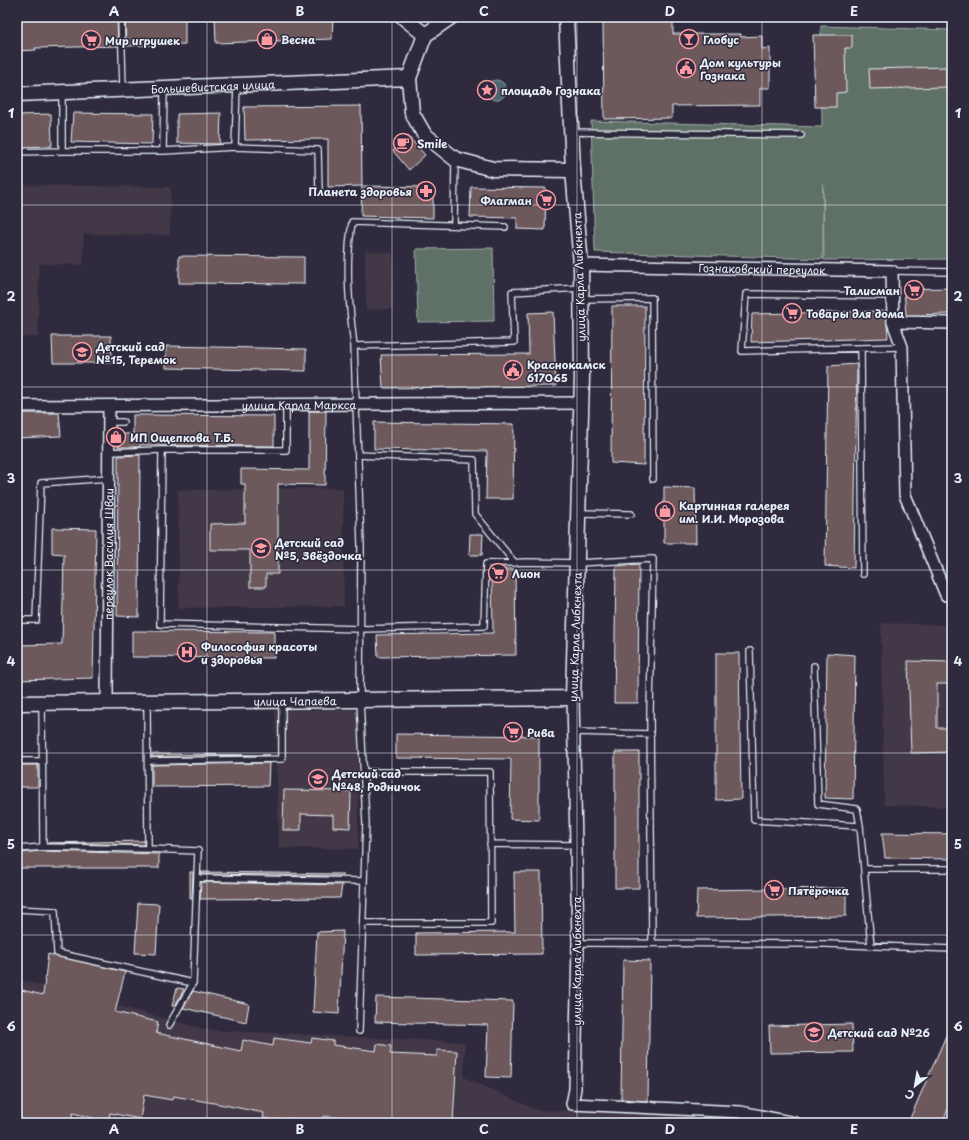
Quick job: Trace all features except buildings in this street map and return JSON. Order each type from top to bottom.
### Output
[{"type":"street","points":[[403,17],[425,36]]},
{"type":"street","points":[[451,17],[425,36],[410,78],[412,113],[424,134],[455,158],[493,169],[573,170]]},
{"type":"street","name":"улица Карла Либкнехта","points":[[566,17],[573,170],[581,265],[579,513],[573,698],[578,943],[575,1089],[572,1104],[741,1112],[795,1123]]},
{"type":"street","name":"Большевистская улица","points":[[17,94],[410,78]]},
{"type":"street","name":"Гознаковский переулок","points":[[581,265],[892,271]]},
{"type":"street","points":[[892,271],[891,296],[893,322],[902,347],[905,495],[946,595],[952,595]]},
{"type":"street","points":[[893,322],[952,323]]},
{"type":"street","name":"улица Карла Маркса","points":[[17,406],[580,403]]},
{"type":"street","name":"переулок Василия Шваи","points":[[107,702],[109,406]]},
{"type":"street","name":"улица Чапаева","points":[[17,703],[573,698]]},
{"type":"lane","points":[[121,17],[123,90]]},
{"type":"lane","points":[[235,147],[237,85]]},
{"type":"lane","points":[[163,151],[164,88]]},
{"type":"lane","points":[[62,92],[62,152]]},
{"type":"lane","points":[[571,132],[801,135]]},
{"type":"lane","points":[[17,152],[163,151],[235,147],[318,150],[318,192]]},
{"type":"lane","points":[[454,225],[455,158]]},
{"type":"lane","points":[[359,1031],[366,823],[360,700],[361,630],[358,455],[354,346],[348,267],[348,246],[352,222],[505,227]]},
{"type":"lane","points":[[892,271],[952,272]]},
{"type":"lane","points":[[354,346],[514,342],[512,292],[652,298],[653,478]]},
{"type":"lane","points":[[891,296],[746,294],[742,351],[902,347]]},
{"type":"lane","points":[[861,348],[863,574]]},
{"type":"lane","points":[[109,452],[162,450],[286,450],[286,404]]},
{"type":"lane","points":[[109,422],[123,422]]},
{"type":"lane","points":[[162,450],[160,624],[361,630],[484,626],[486,564],[578,563],[653,559],[650,712],[652,943]]},
{"type":"lane","points":[[358,455],[474,460],[475,514],[515,563]]},
{"type":"lane","points":[[17,620],[36,620],[41,483],[109,478]]},
{"type":"lane","points":[[579,513],[631,514]]},
{"type":"lane","points":[[750,650],[754,820],[860,826]]},
{"type":"lane","points":[[814,666],[818,804],[857,809],[860,826],[871,946]]},
{"type":"lane","points":[[148,761],[282,759],[282,701]]},
{"type":"lane","points":[[147,702],[148,849]]},
{"type":"lane","points":[[42,703],[43,847]]},
{"type":"lane","points":[[574,732],[651,734]]},
{"type":"lane","points":[[17,761],[42,761]]},
{"type":"lane","points":[[363,923],[491,923],[490,772],[364,772]]},
{"type":"lane","points":[[490,844],[576,845]]},
{"type":"lane","points":[[17,849],[43,847],[198,851],[193,983],[169,1026]]},
{"type":"lane","points":[[864,869],[952,869]]},
{"type":"lane","points":[[197,878],[364,881]]},
{"type":"lane","points":[[17,909],[55,912],[57,953],[193,983]]},
{"type":"lane","points":[[578,943],[826,944],[952,949]]},
{"type":"shaded area","points":[[17,185],[171,187],[170,235],[84,234],[83,265],[39,264],[38,337],[17,337]]},
{"type":"shaded area","points":[[365,251],[393,253],[393,309],[366,310]]},
{"type":"shaded area","name":"Детский сад №5, Звёздочка","points":[[343,488],[344,606],[179,608],[178,490]]},
{"type":"shaded area","points":[[881,623],[952,625],[952,807],[884,805]]},
{"type":"shaded area","name":"Детский сад №48, Родничок","points":[[275,710],[358,710],[358,849],[279,848]]},
{"type":"shaded area","points":[[17,979],[208,1030],[465,1042],[464,1077],[537,1110],[682,1112],[750,1123],[17,1123]]},
{"type":"green space","points":[[821,26],[952,30],[952,259],[824,260],[823,184],[823,259],[595,252],[591,121],[822,127]]},
{"type":"green space","points":[[493,248],[494,321],[418,322],[416,249]]},
{"type":"water","points":[[496,80],[503,83],[506,90],[503,97],[496,100],[489,97],[486,90],[489,83]]},
{"type":"place","name":"Весна","points":[[267,39]]},
{"type":"place","name":"Глобус","points":[[689,39]]},
{"type":"place","name":"Мир игрушек","points":[[91,40]]},
{"type":"place","name":"Дом культуры Гознака","points":[[686,68]]},
{"type":"place","name":"площадь Гознака","points":[[487,90]]},
{"type":"place","name":"Smile","points":[[403,143]]},
{"type":"place","name":"Планета здоровья","points":[[426,191]]},
{"type":"place","name":"Флагман","points":[[546,200]]},
{"type":"place","name":"Талисман","points":[[914,290]]},
{"type":"place","name":"Товары для дома","points":[[792,313]]},
{"type":"place","name":"Детский сад №15, Теремок","points":[[82,352]]},
{"type":"place","name":"Краснокамск 617065","points":[[513,370]]},
{"type":"place","name":"ИП Ощепкова Т.Б.","points":[[116,437]]},
{"type":"place","name":"Картинная галерея им. И.И. Морозова","points":[[665,511]]},
{"type":"place","name":"Детский сад №5, Звёздочка","points":[[261,548]]},
{"type":"place","name":"Лион","points":[[498,573]]},
{"type":"place","name":"Философия красоты и здоровья","points":[[187,652]]},
{"type":"place","name":"Рива","points":[[513,732]]},
{"type":"place","name":"Детский сад №48, Родничок","points":[[318,779]]},
{"type":"place","name":"Пятёрочка","points":[[774,890]]},
{"type":"place","name":"Детский сад №26","points":[[814,1032]]}]
